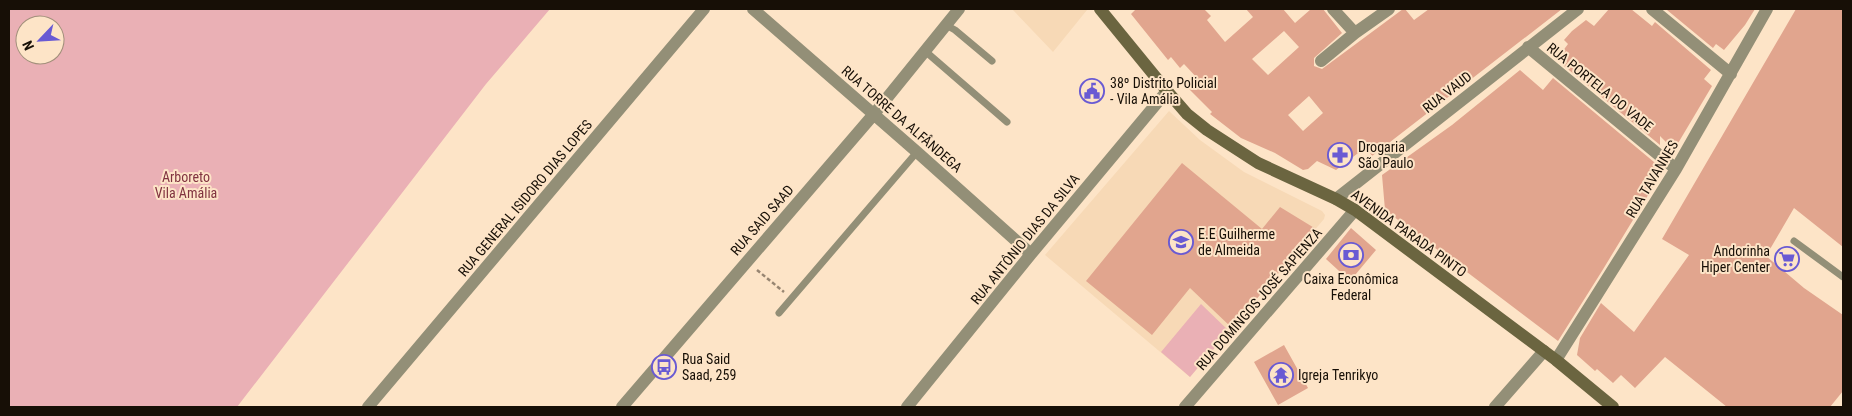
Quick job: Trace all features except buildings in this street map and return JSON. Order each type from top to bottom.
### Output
[{"type":"main road","name":"AVENIDA PARADA PINTO","points":[[1100,9],[1188,114],[1230,146],[1258,163],[1336,199],[1355,210],[1544,350],[1613,407]]},
{"type":"street","name":"RUA GENERAL ISIDORO DIAS LOPES","points":[[368,407],[704,9]]},
{"type":"street","name":"RUA TORRE DA ALFÂNDEGA","points":[[753,9],[918,152],[1031,254]]},
{"type":"street","name":"RUA SAID SAAD","points":[[622,407],[874,114],[959,9]]},
{"type":"street","points":[[1333,9],[1355,33]]},
{"type":"street","points":[[1321,61],[1355,33],[1389,9]]},
{"type":"street","name":"RUA VAUD","points":[[1336,199],[1578,9]]},
{"type":"street","points":[[1652,9],[1731,74]]},
{"type":"street","name":"RUA TAVANNES","points":[[1556,360],[1676,169],[1767,9]]},
{"type":"street","name":"RUA PORTELA DO VADE","points":[[1528,47],[1676,169]]},
{"type":"street","name":"RUA ANTÔNIO DIAS DA SILVA","points":[[907,407],[1167,91]]},
{"type":"street","name":"RUA DOMINGOS JOSÉ SAPIENZA","points":[[1185,407],[1355,210]]},
{"type":"street","points":[[1495,407],[1544,350]]},
{"type":"lane","points":[[946,25],[955,30],[992,61]]},
{"type":"lane","points":[[925,52],[1007,122]]},
{"type":"lane","points":[[779,313],[918,152]]},
{"type":"lane","points":[[1794,241],[1843,277]]},
{"type":"path","points":[[746,262],[791,298]]},
{"type":"shaded area","points":[[1012,9],[1087,9],[1087,10],[1053,52]]},
{"type":"shaded area","name":"E.E Guilherme de Almeida","points":[[1169,111],[1200,140],[1244,172],[1322,211],[1325,215],[1324,219],[1190,377],[1045,255]]},
{"type":"green space","name":"Arboreto Vila Amália","points":[[9,9],[550,9],[486,84],[237,407],[9,407]]},
{"type":"green space","points":[[1201,304],[1229,331],[1190,377],[1161,352]]},
{"type":"place","name":"38º Distrito Policial - Vila Amália","points":[[1092,91]]},
{"type":"place","name":"Drogaria São Paulo","points":[[1340,155]]},
{"type":"place","name":"E.E Guilherme de Almeida","points":[[1181,242]]},
{"type":"place","name":"Caixa Econômica Federal","points":[[1351,255]]},
{"type":"place","name":"Andorinha Hiper Center","points":[[1787,259]]},
{"type":"place","name":"Rua Said Saad, 259","points":[[664,367]]},
{"type":"place","name":"Igreja Tenrikyo","points":[[1281,375]]}]
